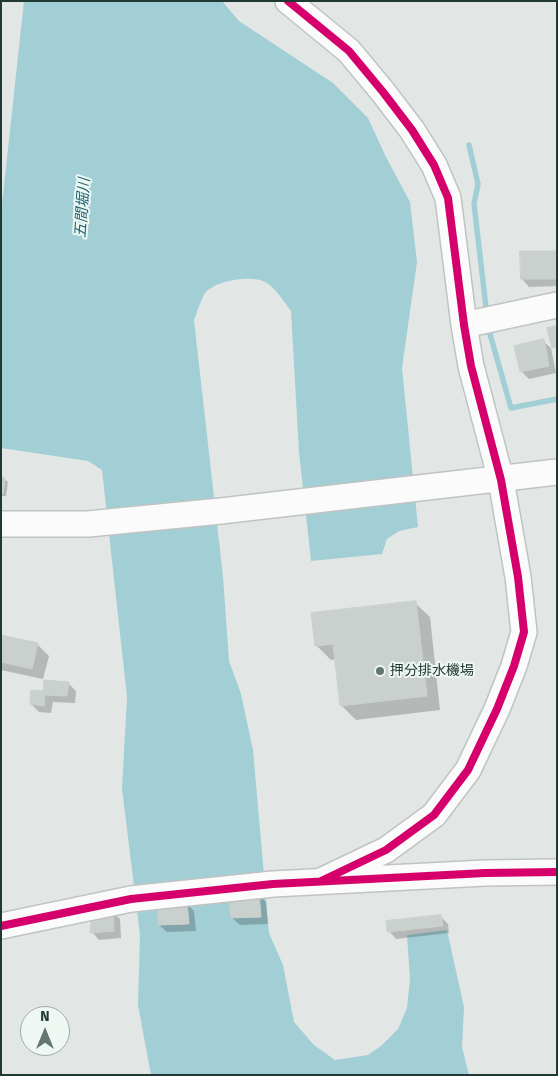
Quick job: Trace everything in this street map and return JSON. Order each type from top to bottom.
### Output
[{"type":"street","points":[[288,1],[349,51],[412,130],[434,165],[448,198],[464,326],[471,366],[494,480],[518,577],[524,632],[514,666],[497,709],[468,770],[434,815],[386,850],[321,882]]},
{"type":"street","points":[[464,326],[557,305]]},
{"type":"street","points":[[1,524],[82,524],[221,511],[557,472]]},
{"type":"street","points":[[1,510],[75,509],[82,524]]},
{"type":"street","points":[[1,926],[131,899],[273,884],[557,872]]},
{"type":"street","points":[[485,874],[557,885]]},
{"type":"water","name":"五間堀川","points":[[24,1],[222,1],[239,21],[333,83],[368,118],[410,202],[417,262],[402,368],[418,527],[399,531],[387,539],[382,554],[311,561],[299,452],[291,311],[280,295],[265,282],[259,280],[244,279],[218,284],[206,292],[194,320],[223,577],[229,661],[241,694],[253,750],[269,933],[283,965],[294,1022],[314,1045],[335,1060],[368,1055],[381,1046],[398,1029],[407,1008],[410,979],[407,935],[447,930],[464,1007],[462,1047],[469,1075],[151,1075],[138,1005],[140,935],[122,789],[127,697],[102,470],[88,461],[1,448],[1,213]]},
{"type":"building","points":[[520,251],[557,251],[557,279],[521,279]]},
{"type":"building","points":[[557,326],[557,347],[552,348],[547,328]]},
{"type":"building","points":[[544,339],[549,366],[520,372],[514,346]]},
{"type":"building","points":[[1,477],[5,478],[3,494],[1,493]]},
{"type":"building","name":"押分排水機場","points":[[416,601],[427,696],[340,706],[333,644],[315,646],[311,613]]},
{"type":"building","points":[[1,635],[38,643],[32,669],[1,662]]},
{"type":"building","points":[[44,680],[69,682],[67,696],[45,695],[44,706],[30,704],[31,690],[43,691]]},
{"type":"building","points":[[259,893],[261,917],[231,918],[229,895]]},
{"type":"building","points":[[187,902],[189,924],[158,925],[158,904]]},
{"type":"building","points":[[113,911],[114,931],[90,933],[92,913]]},
{"type":"building","points":[[441,915],[443,926],[387,932],[386,921]]},
{"type":"waterway","points":[[469,145],[478,184],[474,204],[486,307]]},
{"type":"waterway","points":[[490,334],[511,408],[557,399]]},
{"type":"cycle path","points":[[288,1],[349,51],[383,92],[412,130],[434,165],[448,198],[471,366],[501,480],[518,577],[524,632],[514,666],[497,709],[468,770],[434,815],[386,850],[321,881]]},
{"type":"cycle path","points":[[1,926],[131,899],[273,884],[485,873],[557,872]]},
{"type":"place","name":"押分排水機場","points":[[380,671]]}]
